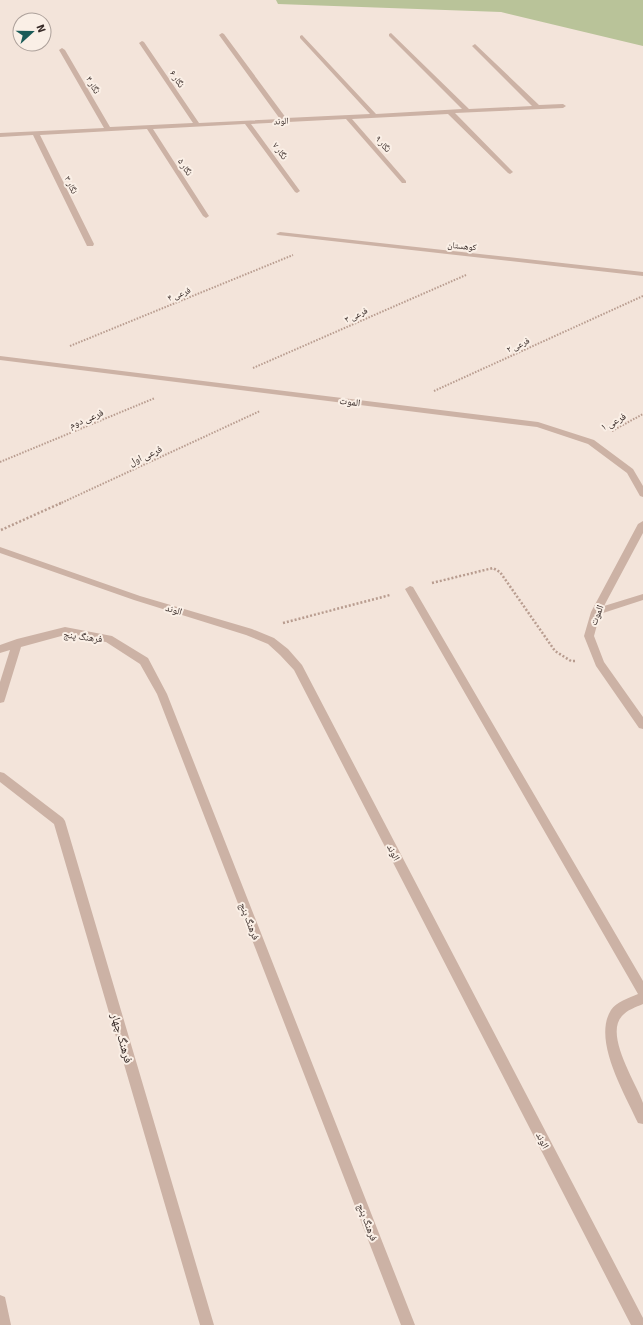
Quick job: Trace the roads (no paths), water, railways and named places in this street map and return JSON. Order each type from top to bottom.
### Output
[{"type":"street","points":[[222,35],[285,121]]},
{"type":"street","points":[[391,36],[467,111]]},
{"type":"street","points":[[302,37],[375,116]]},
{"type":"street","name":"نگار ۶","points":[[142,43],[197,125]]},
{"type":"street","points":[[475,46],[538,108]]},
{"type":"street","name":"نگار ۴","points":[[62,50],[108,130]]},
{"type":"street","name":"الوند","points":[[0,135],[563,106]]},
{"type":"street","points":[[450,112],[510,172]]},
{"type":"street","name":"نگار ۹","points":[[348,118],[404,182]]},
{"type":"street","name":"نگار ۷","points":[[247,123],[297,191]]},
{"type":"street","name":"نگار ۵","points":[[149,128],[206,216]]},
{"type":"street","name":"نگار ۳","points":[[36,134],[90,244]]},
{"type":"street","name":"کوهستان","points":[[280,234],[501,260],[643,274]]},
{"type":"street","name":"الموت","points":[[0,358],[538,425],[591,442],[630,471],[643,494]]},
{"type":"street","name":"الموت","points":[[643,524],[596,612],[589,636],[600,663],[643,725]]},
{"type":"street","name":"الوند","points":[[0,550],[136,598],[250,632],[272,641],[298,668],[639,1325]]},
{"type":"street","points":[[410,589],[643,992]]},
{"type":"street","points":[[596,612],[643,597]]},
{"type":"street","name":"فرهنگ پنج","points":[[0,649],[17,643],[65,631],[109,639],[144,661],[162,694],[408,1325]]},
{"type":"street","points":[[0,698],[17,643]]},
{"type":"street","name":"فرهنگ چهار","points":[[0,776],[58,821],[207,1325]]},
{"type":"street","points":[[643,998],[627,1005],[616,1014],[610,1039],[616,1058],[643,1118]]},
{"type":"street","points":[[0,1302],[4,1325]]}]
